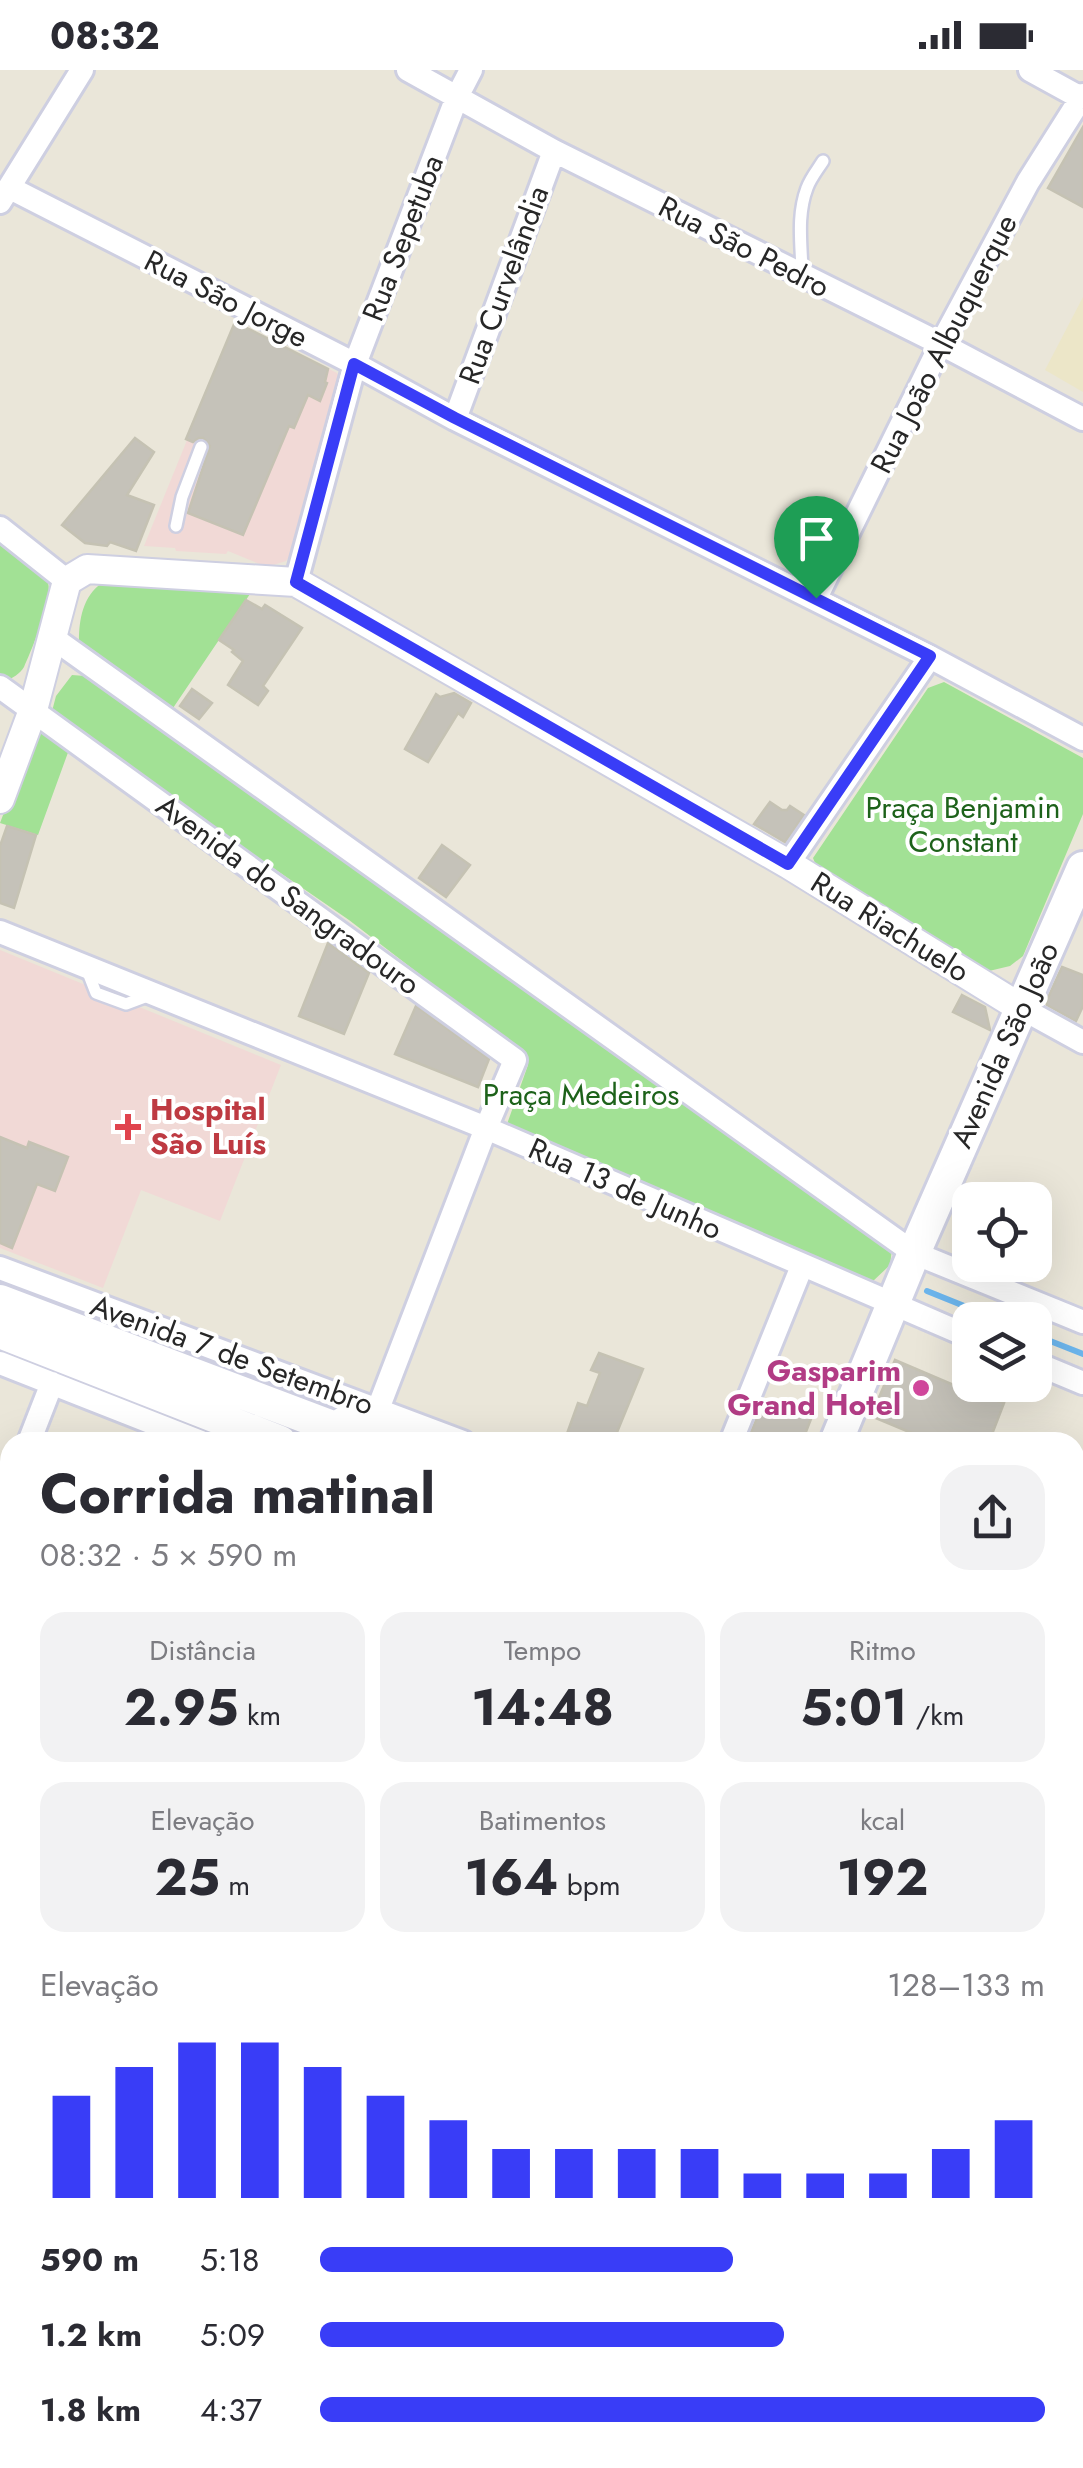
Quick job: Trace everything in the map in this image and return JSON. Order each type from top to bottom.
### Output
[{"type":"main road","name":"Avenida São João","points":[[840,1432],[1083,868]]},
{"type":"main road","name":"Avenida 7 de Setembro","points":[[0,1301],[23,1336],[319,1432]]},
{"type":"main road","name":"Avenida 7 de Setembro","points":[[192,1390],[263,1432]]},
{"type":"main road","points":[[336,1432],[354,1419],[382,1425]]},
{"type":"street","points":[[5,195],[82,70]]},
{"type":"street","name":"Rua São Pedro","points":[[408,70],[554,151],[1083,419]]},
{"type":"street","name":"Rua Sepetuba","points":[[296,582],[354,364],[457,97],[471,70]]},
{"type":"street","points":[[1030,70],[1082,97]]},
{"type":"street","name":"Rua João Albuquerque","points":[[816,598],[941,344],[1028,182],[1082,97]]},
{"type":"street","name":"Rua Curvelândia","points":[[455,418],[554,151]]},
{"type":"street","name":"Rua São Jorge","points":[[5,195],[354,364],[930,656],[1083,739]]},
{"type":"street","points":[[0,528],[67,581],[33,710],[0,800]]},
{"type":"street","name":"Rua Riachuelo","points":[[67,581],[87,569],[296,582],[788,864],[1083,1042]]},
{"type":"street","points":[[52,638],[914,1254],[1083,1322]]},
{"type":"street","points":[[788,864],[930,656]]},
{"type":"street","name":"Avenida do Sangradouro","points":[[0,687],[515,1060],[486,1128]]},
{"type":"street","name":"Rua 13 de Junho","points":[[0,932],[486,1128],[952,1329]]},
{"type":"street","points":[[382,1425],[486,1128]]},
{"type":"street","points":[[735,1432],[802,1266]]},
{"type":"street","name":"Avenida 7 de Setembro","points":[[0,1268],[23,1336],[52,1383],[192,1390]]},
{"type":"street","name":"Avenida 7 de Setembro","points":[[23,1336],[192,1390],[416,1432]]},
{"type":"street","points":[[1052,1370],[1083,1382]]},
{"type":"street","points":[[33,1432],[52,1383]]},
{"type":"street","name":"Avenida 7 de Setembro","points":[[192,1390],[199,1432]]},
{"type":"lane","points":[[802,276],[800,216],[807,188],[823,161]]},
{"type":"lane","points":[[176,526],[182,497],[201,447]]},
{"type":"shaded area","points":[[1083,297],[1083,392],[1045,370]]},
{"type":"shaded area","points":[[235,322],[337,373],[339,378],[295,549],[286,561],[267,567],[228,551],[226,554],[144,546]]},
{"type":"shaded area","name":"Hospital São Luís","points":[[0,950],[281,1065],[220,1221],[141,1190],[103,1288],[0,1248]]},
{"type":"green space","points":[[0,542],[40,572],[49,591],[24,667],[5,682],[0,680]]},
{"type":"green space","points":[[102,583],[252,591],[171,711],[79,641],[83,609],[90,594]]},
{"type":"green space","name":"Praça Medeiros","points":[[72,675],[96,680],[892,1249],[890,1265],[871,1283],[511,1128],[507,1124],[528,1065],[525,1059],[349,920],[51,715],[56,696]]},
{"type":"green space","name":"Praça Benjamin Constant","points":[[944,682],[1083,758],[1083,814],[1023,956],[1010,966],[989,971],[819,873],[813,858],[928,688]]},
{"type":"green space","points":[[45,729],[70,747],[38,835],[0,823],[34,734]]},
{"type":"building","points":[[1083,127],[1083,207],[1048,188]]},
{"type":"building","points":[[235,322],[328,369],[320,401],[308,395],[294,428],[289,426],[243,535],[188,513],[210,446],[203,438],[193,442],[186,439]]},
{"type":"building","points":[[135,438],[154,452],[127,495],[154,505],[136,551],[110,542],[107,546],[85,543],[62,525]]},
{"type":"building","points":[[246,600],[262,609],[265,605],[302,628],[263,686],[268,691],[258,705],[228,685],[243,661],[219,640]]},
{"type":"building","points":[[192,689],[212,703],[199,719],[180,706]]},
{"type":"building","points":[[454,693],[471,703],[463,717],[458,713],[428,762],[405,749],[436,694],[440,697]]},
{"type":"building","points":[[770,802],[782,810],[790,806],[804,815],[785,842],[754,824]]},
{"type":"building","points":[[7,826],[36,835],[14,908],[0,903],[0,846]]},
{"type":"building","points":[[442,845],[470,865],[446,897],[419,878]]},
{"type":"building","points":[[328,943],[369,973],[344,1034],[299,1016]]},
{"type":"building","points":[[1062,967],[1083,975],[1083,1006],[1076,1021],[1046,1002]]},
{"type":"building","points":[[962,995],[985,1007],[990,1030],[953,1012]]},
{"type":"building","points":[[416,1006],[489,1059],[478,1087],[395,1054]]},
{"type":"building","points":[[0,1137],[27,1148],[29,1142],[68,1157],[55,1191],[37,1184],[12,1248],[0,1243]]},
{"type":"building","points":[[599,1353],[643,1369],[617,1432],[568,1432],[578,1403],[587,1406],[600,1373],[591,1370]]},
{"type":"building","points":[[895,1360],[952,1384],[952,1402],[1004,1403],[993,1432],[909,1432],[871,1416]]},
{"type":"building","points":[[764,1401],[811,1419],[806,1432],[751,1432]]},
{"type":"waterway","points":[[927,1291],[954,1302]]},
{"type":"waterway","points":[[1052,1342],[1083,1354]]},
{"type":"place","name":"Hospital São Luís","points":[[128,1127]]},
{"type":"place","name":"Gasparim Grand Hotel","points":[[921,1388]]},
{"type":"route","points":[[354,364],[816,598],[930,656],[788,864],[296,582],[354,364]]}]
